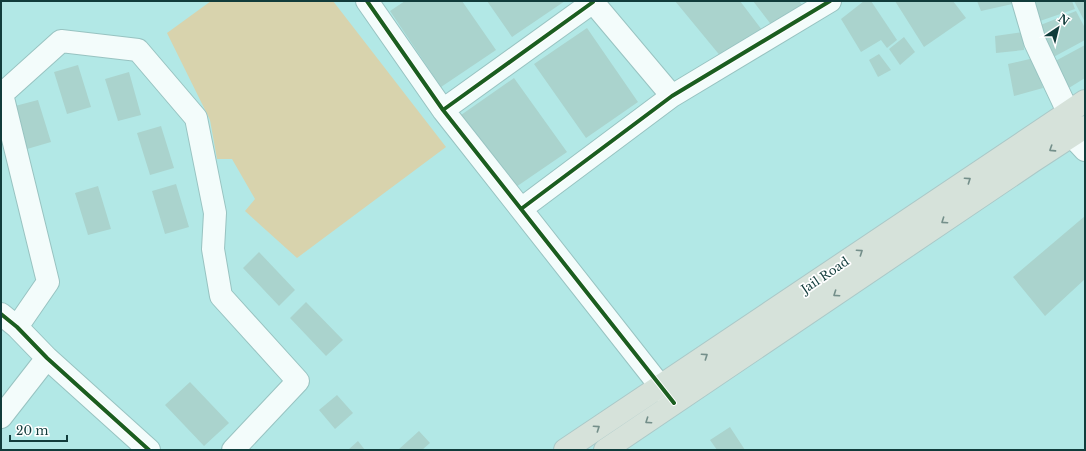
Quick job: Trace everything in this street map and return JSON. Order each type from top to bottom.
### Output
[{"type":"main road","name":"Jail Road","points":[[565,450],[1077,106]]},
{"type":"main road","name":"Jail Road","points":[[605,450],[1032,161],[1081,138]]},
{"type":"street","points":[[1023,1],[1034,42],[1077,106]]},
{"type":"street","points":[[443,110],[593,2],[672,96]]},
{"type":"street","points":[[372,3],[443,110],[674,403]]},
{"type":"street","points":[[521,209],[672,96],[817,4]]},
{"type":"street","points":[[149,450],[47,358],[9,320],[48,282],[2,94],[61,41],[138,50],[196,118],[215,213],[213,249],[221,296],[298,381],[233,450]]},
{"type":"street","points":[[1,418],[47,358]]},
{"type":"shaded area","points":[[211,1],[333,1],[446,147],[297,258],[245,211],[255,199],[232,159],[217,159],[210,120],[167,33]]},
{"type":"building","points":[[405,1],[462,1],[496,50],[441,87],[390,11]]},
{"type":"building","points":[[487,1],[565,1],[512,37]]},
{"type":"building","points":[[675,1],[740,1],[762,30],[722,58]]},
{"type":"building","points":[[753,1],[799,1],[805,8],[773,27]]},
{"type":"building","points":[[864,1],[871,1],[897,40],[887,48],[881,40],[861,52],[841,19]]},
{"type":"building","points":[[895,1],[953,1],[966,18],[924,47]]},
{"type":"building","points":[[977,1],[1021,1],[1021,2],[981,11]]},
{"type":"building","points":[[1032,1],[1072,1],[1075,9],[1037,22]]},
{"type":"building","points":[[1074,1],[1085,1],[1085,22]]},
{"type":"building","points":[[1076,11],[1085,28],[1085,40],[1048,60],[1038,26]]},
{"type":"building","points":[[587,28],[638,102],[586,138],[534,64]]},
{"type":"building","points":[[1023,32],[1024,50],[996,53],[995,36]]},
{"type":"building","points":[[904,37],[915,52],[900,65],[889,49]]},
{"type":"building","points":[[1085,45],[1085,78],[1064,91],[1048,65]]},
{"type":"building","points":[[879,54],[891,70],[878,77],[869,60]]},
{"type":"building","points":[[1034,58],[1043,88],[1014,96],[1008,64]]},
{"type":"building","points":[[78,65],[91,107],[67,114],[54,72]]},
{"type":"building","points":[[129,72],[141,115],[118,121],[105,79]]},
{"type":"building","points":[[514,78],[567,152],[513,189],[461,115]]},
{"type":"building","points":[[38,100],[51,142],[27,149],[15,106]]},
{"type":"building","points":[[161,126],[174,168],[150,175],[137,133]]},
{"type":"building","points":[[176,184],[189,227],[165,234],[152,191]]},
{"type":"building","points":[[98,186],[111,229],[88,235],[75,193]]},
{"type":"building","points":[[1085,216],[1085,279],[1045,316],[1013,277]]},
{"type":"building","points":[[259,252],[295,290],[279,306],[243,268]]},
{"type":"building","points":[[306,302],[343,340],[326,356],[290,318]]},
{"type":"building","points":[[190,382],[229,423],[204,446],[165,405]]},
{"type":"building","points":[[337,395],[353,413],[335,429],[319,410]]},
{"type":"building","points":[[730,427],[745,450],[717,450],[710,440]]},
{"type":"building","points":[[419,431],[430,443],[422,450],[398,450]]},
{"type":"building","points":[[358,441],[365,450],[348,450]]},
{"type":"cycle path","points":[[367,1],[443,110],[674,403]]},
{"type":"cycle path","points":[[521,209],[672,96],[830,1]]},
{"type":"cycle path","points":[[443,110],[593,2]]},
{"type":"cycle path","points":[[1,314],[17,327],[47,358],[149,450]]}]
